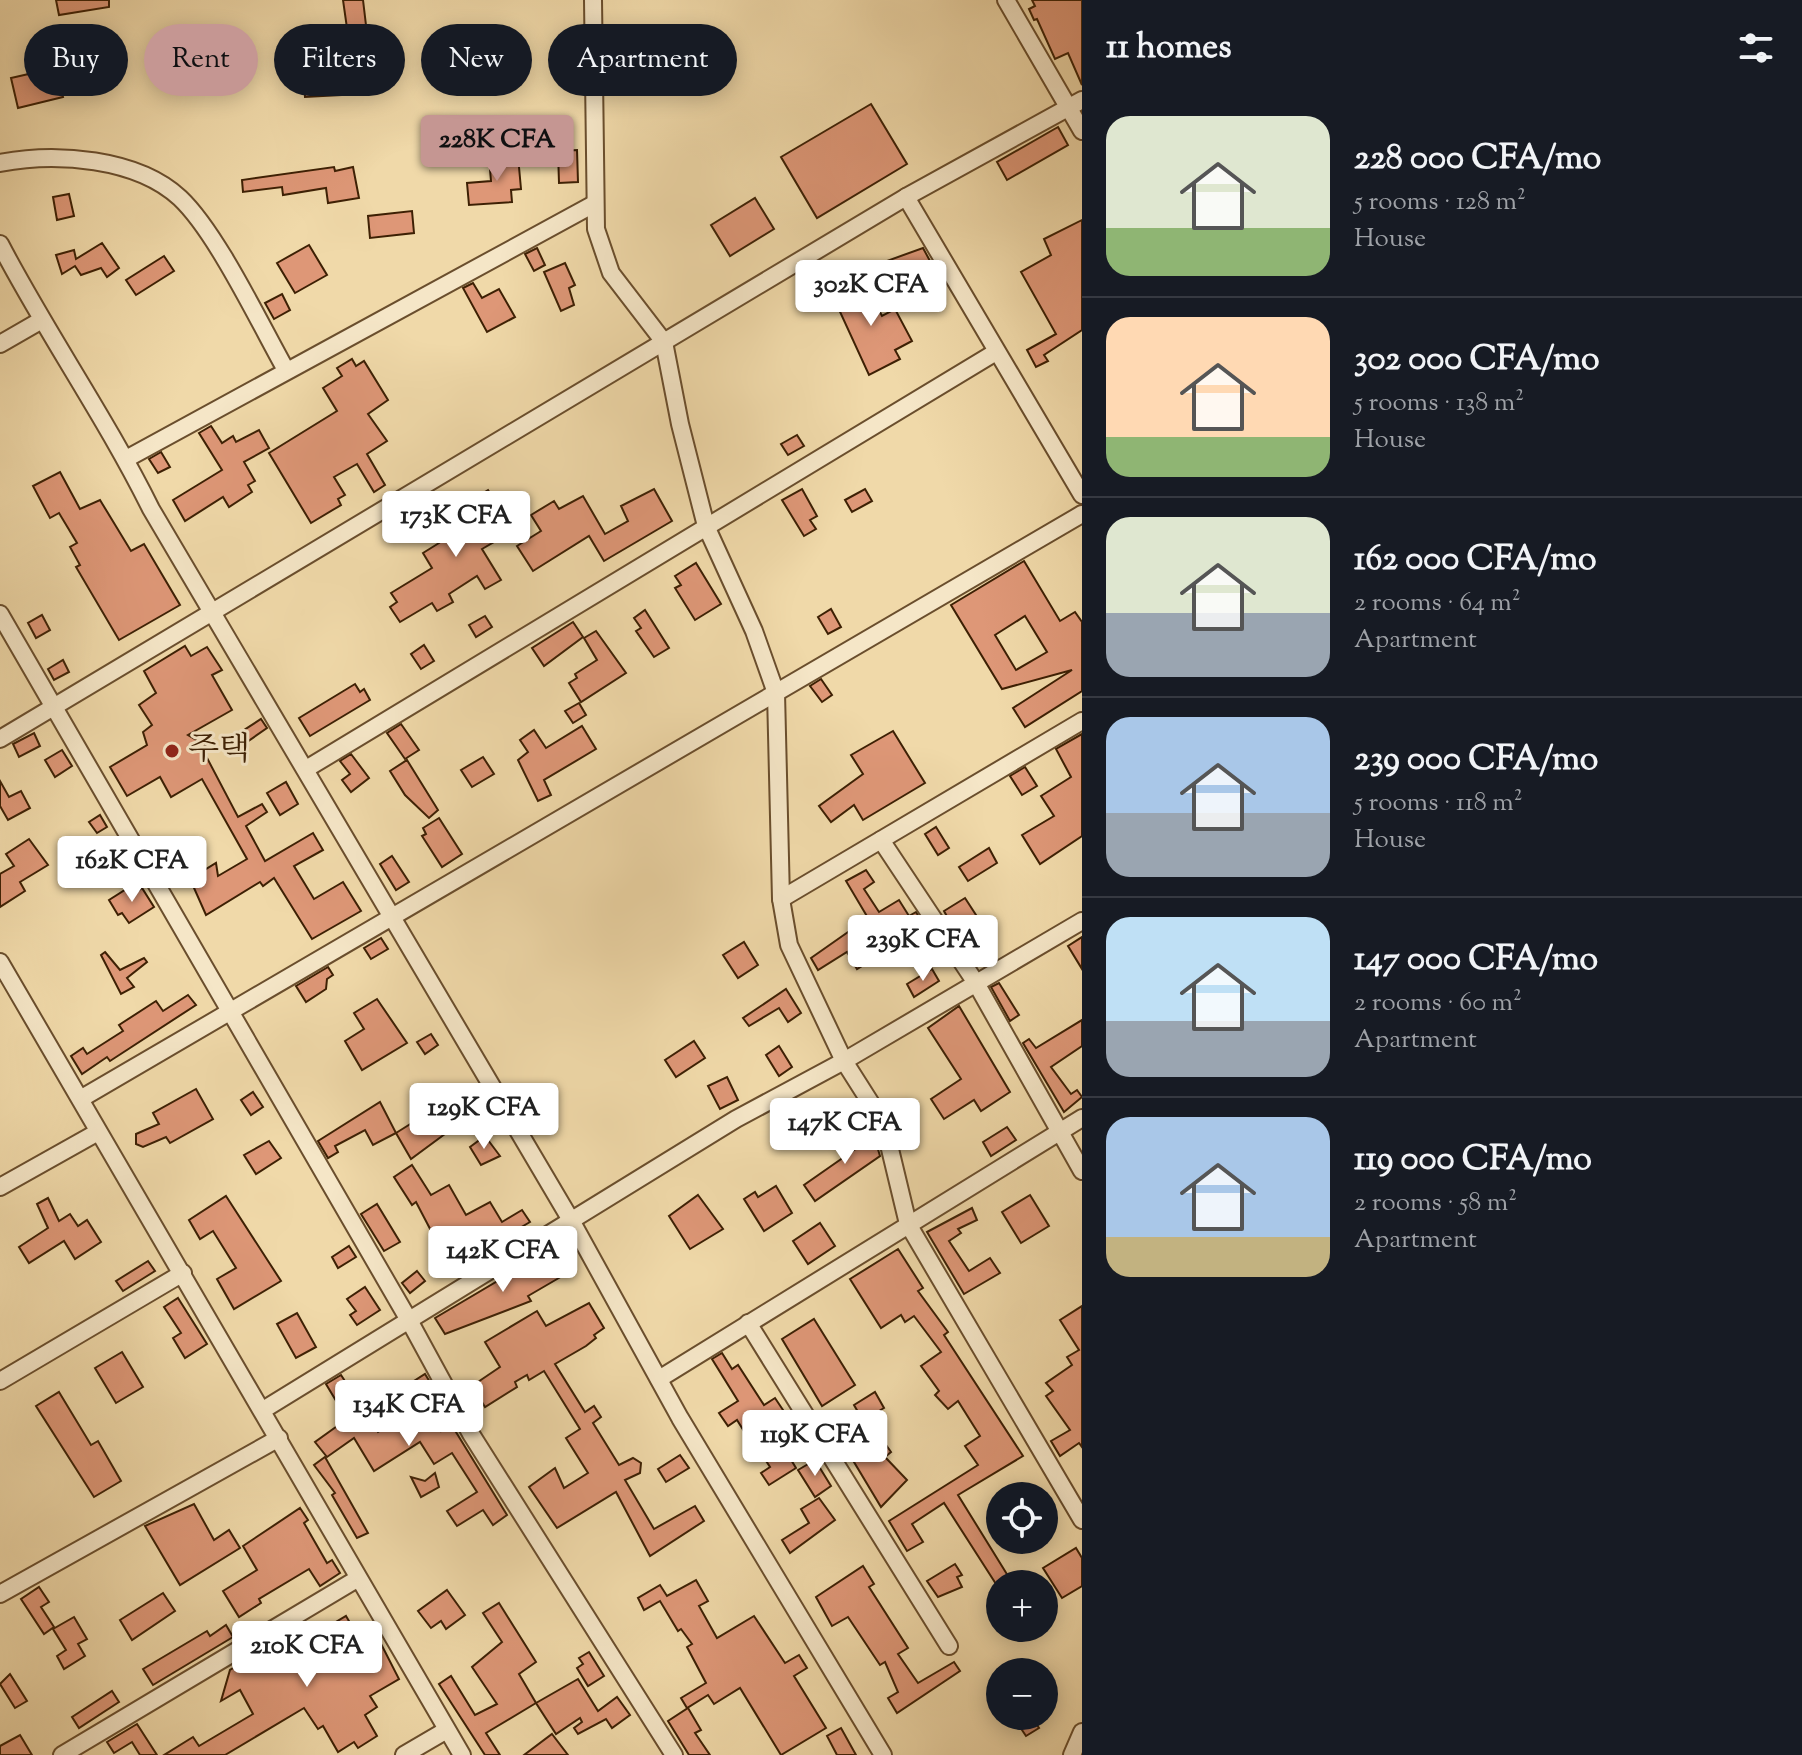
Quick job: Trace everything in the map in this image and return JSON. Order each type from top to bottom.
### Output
[{"type":"street","points":[[593,0],[594,204],[601,253],[611,273],[664,342],[680,424],[706,526],[754,631],[776,693],[781,899],[789,945],[844,1061],[884,1124],[908,1224],[1082,1520]]},
{"type":"street","points":[[1006,0],[1076,104],[1082,131]]},
{"type":"street","points":[[0,739],[906,197],[1076,104]]},
{"type":"street","points":[[0,163],[38,159],[105,163],[164,186],[182,200],[209,235],[286,370]]},
{"type":"street","points":[[906,197],[1082,495]]},
{"type":"street","points":[[126,459],[594,204]]},
{"type":"street","points":[[0,244],[40,321],[126,459],[151,509],[572,1222],[659,1379],[883,1755]]},
{"type":"street","points":[[0,344],[40,321]]},
{"type":"street","points":[[306,769],[996,352]]},
{"type":"street","points":[[82,1098],[1082,514]]},
{"type":"street","points":[[0,614],[410,1322],[471,1434],[674,1755]]},
{"type":"street","points":[[781,899],[1082,721]]},
{"type":"street","points":[[881,840],[976,983],[1082,1171]]},
{"type":"street","points":[[263,1410],[736,1119],[844,1061],[1082,921]]},
{"type":"street","points":[[1,966],[82,1098],[98,1132],[263,1410],[445,1731],[462,1755]]},
{"type":"street","points":[[659,1379],[1082,1118]]},
{"type":"street","points":[[0,1187],[98,1132]]},
{"type":"street","points":[[0,1381],[183,1273]]},
{"type":"street","points":[[748,1323],[949,1646]]},
{"type":"street","points":[[0,1594],[279,1438]]},
{"type":"street","points":[[62,1755],[357,1579]]},
{"type":"street","points":[[404,1755],[445,1731]]},
{"type":"street","points":[[1072,1755],[1082,1732]]},
{"type":"building","points":[[56,0],[109,0],[109,7],[59,15]]},
{"type":"building","points":[[343,0],[363,0],[366,24],[346,24]]},
{"type":"building","points":[[1032,0],[1082,0],[1082,85],[1068,53],[1055,59],[1037,19],[1034,20],[1029,9],[1035,6]]},
{"type":"building","points":[[24,75],[24,96],[63,97],[18,108],[11,78]]},
{"type":"building","points":[[871,104],[907,164],[817,218],[781,157]]},
{"type":"building","points":[[1058,127],[1068,145],[1007,180],[997,162]]},
{"type":"building","points":[[577,150],[578,182],[559,183],[558,151]]},
{"type":"building","points":[[518,156],[521,189],[511,190],[512,202],[469,205],[467,183],[491,181],[489,158]]},
{"type":"building","points":[[334,167],[335,171],[353,167],[359,198],[328,203],[326,188],[283,195],[282,187],[243,192],[242,180]]},
{"type":"building","points":[[69,194],[74,216],[57,220],[53,197]]},
{"type":"building","points":[[755,198],[774,229],[730,256],[711,225]]},
{"type":"building","points":[[412,211],[414,233],[370,238],[368,216]]},
{"type":"building","points":[[1082,220],[1082,330],[1044,355],[1048,361],[1036,367],[1027,350],[1056,334],[1021,272],[1051,255],[1044,239]]},
{"type":"building","points":[[102,243],[119,268],[107,277],[101,268],[81,275],[75,266],[62,274],[56,255],[74,250],[76,259]]},
{"type":"building","points":[[309,245],[327,275],[295,293],[277,263]]},
{"type":"building","points":[[537,248],[545,265],[534,271],[525,254]]},
{"type":"building","points":[[923,248],[930,261],[889,275],[884,262]]},
{"type":"building","points":[[164,256],[174,271],[136,295],[126,280]]},
{"type":"building","points":[[565,263],[575,285],[569,288],[574,305],[561,311],[544,272]]},
{"type":"building","points":[[825,264],[831,276],[818,283],[811,271]]},
{"type":"building","points":[[473,283],[482,298],[499,289],[515,317],[487,332],[463,288]]},
{"type":"building","points":[[865,283],[882,316],[895,309],[912,341],[895,350],[900,359],[869,375],[830,290],[842,285],[845,293]]},
{"type":"building","points":[[282,294],[290,310],[274,319],[265,303]]},
{"type":"building","points":[[352,359],[356,366],[364,361],[388,400],[368,414],[387,441],[367,454],[385,485],[374,492],[357,464],[334,477],[345,495],[338,499],[341,505],[311,523],[269,453],[337,411],[323,388],[342,376],[337,368]]},
{"type":"building","points":[[211,426],[222,443],[233,436],[236,442],[259,430],[269,448],[244,462],[255,481],[248,485],[252,492],[229,507],[223,497],[185,521],[173,500],[222,470],[199,433]]},
{"type":"building","points":[[797,435],[804,446],[788,455],[781,444]]},
{"type":"building","points":[[161,452],[170,467],[158,473],[149,459]]},
{"type":"building","points":[[60,472],[80,509],[100,500],[131,551],[144,544],[180,605],[119,640],[76,567],[80,565],[70,547],[77,543],[59,513],[50,518],[33,486]]},
{"type":"building","points":[[654,489],[672,521],[604,561],[589,536],[533,571],[517,546],[541,531],[531,515],[554,501],[559,509],[583,496],[605,534],[628,521],[621,506]]},
{"type":"building","points":[[802,489],[817,516],[810,520],[816,529],[804,536],[782,500]]},
{"type":"building","points":[[865,489],[872,501],[852,512],[845,500]]},
{"type":"building","points":[[488,490],[513,531],[482,549],[501,580],[485,589],[477,576],[449,594],[453,602],[437,611],[432,603],[400,622],[390,607],[397,602],[391,593],[432,568],[423,553],[439,543],[436,538],[467,519],[460,507]]},
{"type":"building","points":[[1024,561],[1060,621],[1075,612],[1082,622],[1082,691],[1025,727],[1013,708],[1072,670],[1002,689],[951,605]],"holes":[[[1025,616],[1047,652],[1016,670],[995,635]]]},
{"type":"building","points":[[696,563],[721,604],[695,620],[675,588],[681,585],[675,576]]},
{"type":"building","points":[[831,609],[841,627],[828,634],[818,617]]},
{"type":"building","points":[[645,610],[669,648],[654,657],[636,631],[641,628],[634,618]]},
{"type":"building","points":[[42,615],[50,630],[36,638],[28,623]]},
{"type":"building","points":[[485,616],[492,627],[476,637],[469,625]]},
{"type":"building","points":[[573,622],[583,637],[544,666],[532,648]]},
{"type":"building","points":[[596,631],[626,673],[581,702],[569,683],[577,678],[575,674],[597,660],[584,638]]},
{"type":"building","points":[[424,645],[434,661],[421,669],[411,654]]},
{"type":"building","points":[[185,646],[191,656],[207,647],[222,670],[212,675],[232,710],[188,735],[208,747],[206,756],[238,817],[262,804],[267,812],[246,826],[265,861],[313,833],[323,850],[294,866],[314,899],[343,882],[361,911],[312,939],[274,878],[263,886],[260,882],[206,915],[190,879],[216,863],[218,876],[247,859],[202,779],[171,797],[160,777],[127,796],[110,767],[147,745],[143,732],[152,725],[139,705],[156,693],[144,671]]},
{"type":"building","points":[[63,660],[69,672],[54,680],[48,669]]},
{"type":"building","points":[[821,679],[832,695],[822,702],[810,686]]},
{"type":"building","points":[[355,684],[360,692],[364,689],[370,700],[310,736],[299,718]]},
{"type":"building","points":[[579,703],[586,715],[573,723],[565,711]]},
{"type":"building","points":[[261,719],[267,728],[234,751],[227,741]]},
{"type":"building","points":[[401,724],[419,750],[405,759],[387,733]]},
{"type":"building","points":[[582,726],[596,749],[544,780],[551,795],[538,801],[518,760],[528,752],[520,740],[534,730],[546,748]]},
{"type":"building","points":[[893,731],[925,783],[863,820],[854,805],[831,822],[819,806],[863,774],[851,755]]},
{"type":"building","points":[[34,733],[40,746],[19,757],[13,744]]},
{"type":"building","points":[[1082,734],[1082,836],[1040,864],[1022,835],[1054,816],[1041,796],[1071,777],[1056,749]]},
{"type":"building","points":[[62,750],[72,766],[55,777],[45,760]]},
{"type":"building","points":[[351,754],[369,778],[351,792],[342,780],[350,774],[340,761]]},
{"type":"building","points":[[483,757],[494,774],[472,787],[461,770]]},
{"type":"building","points":[[407,760],[438,810],[429,818],[405,795],[390,771]]},
{"type":"building","points":[[1025,767],[1037,786],[1022,795],[1010,776]]},
{"type":"building","points":[[0,781],[9,797],[21,791],[30,808],[8,820],[0,806]]},
{"type":"building","points":[[286,782],[298,804],[280,815],[267,793]]},
{"type":"building","points":[[100,815],[107,827],[97,833],[89,822]]},
{"type":"building","points":[[439,818],[462,854],[442,867],[422,836],[426,834],[423,828]]},
{"type":"building","points":[[936,827],[949,848],[938,855],[925,834]]},
{"type":"building","points":[[29,839],[48,865],[20,882],[25,891],[0,907],[0,874],[14,866],[6,854]]},
{"type":"building","points":[[989,848],[997,863],[968,881],[959,867]]},
{"type":"building","points":[[392,856],[409,882],[396,890],[380,864]]},
{"type":"building","points":[[866,870],[874,882],[864,889],[879,912],[899,900],[909,916],[916,912],[925,927],[857,969],[847,952],[818,970],[811,958],[868,918],[846,881]]},
{"type":"building","points":[[128,888],[132,895],[142,888],[154,907],[129,923],[122,913],[118,915],[109,900]]},
{"type":"building","points":[[965,898],[976,915],[954,929],[944,911]]},
{"type":"building","points":[[1082,937],[1082,969],[1068,946]]},
{"type":"building","points":[[381,938],[388,949],[371,959],[364,948]]},
{"type":"building","points":[[744,942],[758,965],[738,978],[723,955]]},
{"type":"building","points":[[105,952],[120,970],[144,958],[147,962],[127,978],[134,987],[121,994],[101,955]]},
{"type":"building","points":[[328,967],[333,975],[327,979],[326,989],[306,1002],[296,986]]},
{"type":"building","points":[[932,969],[939,981],[914,997],[907,984]]},
{"type":"building","points":[[999,983],[1019,1015],[1010,1021],[991,987]]},
{"type":"building","points":[[786,989],[801,1013],[788,1022],[779,1008],[749,1026],[743,1018]]},
{"type":"building","points":[[188,995],[196,1005],[110,1061],[107,1057],[82,1074],[71,1056],[83,1048],[87,1054],[123,1031],[119,1025],[156,1001],[163,1011]]},
{"type":"building","points":[[377,999],[407,1043],[362,1070],[345,1041],[364,1029],[354,1013]]},
{"type":"building","points":[[959,1006],[1010,1092],[981,1111],[974,1100],[944,1119],[931,1099],[961,1079],[928,1028]]},
{"type":"building","points":[[1082,1020],[1082,1046],[1051,1067],[1071,1094],[1077,1090],[1082,1097],[1064,1112],[1023,1043],[1029,1039],[1036,1048]]},
{"type":"building","points":[[431,1034],[438,1045],[425,1054],[417,1042]]},
{"type":"building","points":[[694,1041],[705,1058],[676,1077],[665,1060]]},
{"type":"building","points":[[779,1046],[792,1067],[779,1076],[766,1055]]},
{"type":"building","points":[[727,1077],[738,1100],[720,1109],[708,1086]]},
{"type":"building","points":[[196,1089],[213,1119],[170,1143],[166,1137],[143,1147],[136,1144],[136,1134],[159,1124],[153,1113]]},
{"type":"building","points":[[253,1092],[263,1107],[251,1115],[241,1100]]},
{"type":"building","points":[[466,1094],[476,1111],[411,1159],[396,1133],[447,1101],[450,1104]]},
{"type":"building","points":[[380,1102],[396,1133],[373,1145],[365,1130],[335,1146],[338,1152],[328,1158],[318,1141]]},
{"type":"building","points":[[896,1108],[906,1124],[897,1129],[889,1112]]},
{"type":"building","points":[[870,1123],[880,1156],[815,1201],[804,1185],[867,1141],[860,1129]]},
{"type":"building","points":[[1007,1127],[1016,1140],[991,1156],[983,1142]]},
{"type":"building","points":[[485,1136],[500,1156],[481,1165],[470,1147]]},
{"type":"building","points":[[269,1141],[281,1158],[256,1174],[244,1155]]},
{"type":"building","points":[[412,1165],[431,1195],[449,1185],[466,1215],[490,1202],[502,1222],[522,1210],[530,1222],[458,1264],[456,1261],[449,1265],[416,1202],[412,1205],[394,1177]]},
{"type":"building","points":[[776,1186],[792,1213],[764,1231],[744,1199],[755,1192],[758,1197]]},
{"type":"building","points":[[698,1195],[723,1229],[690,1249],[669,1216]]},
{"type":"building","points":[[1030,1195],[1049,1226],[1021,1243],[1002,1212]]},
{"type":"building","points":[[226,1196],[281,1281],[234,1309],[217,1279],[236,1268],[213,1231],[200,1239],[189,1220]]},
{"type":"building","points":[[48,1198],[59,1221],[70,1214],[78,1226],[87,1220],[101,1242],[75,1259],[64,1241],[29,1263],[19,1247],[48,1228],[37,1204]]},
{"type":"building","points":[[377,1204],[400,1242],[384,1251],[361,1214]]},
{"type":"building","points":[[972,1208],[977,1220],[958,1229],[961,1233],[949,1241],[969,1271],[990,1258],[1000,1273],[964,1294],[927,1232]]},
{"type":"building","points":[[820,1223],[835,1246],[808,1264],[793,1241]]},
{"type":"building","points":[[349,1246],[356,1257],[338,1268],[332,1257]]},
{"type":"building","points":[[898,1249],[923,1288],[918,1291],[948,1332],[944,1335],[1023,1456],[958,1495],[986,1540],[986,1554],[994,1554],[1004,1570],[987,1570],[944,1503],[912,1524],[923,1542],[907,1551],[889,1521],[978,1465],[965,1446],[980,1436],[958,1401],[948,1409],[935,1395],[939,1391],[921,1366],[941,1352],[914,1316],[905,1322],[901,1315],[881,1328],[850,1279]]},
{"type":"building","points":[[550,1250],[564,1275],[528,1296],[531,1301],[445,1334],[435,1318]]},
{"type":"building","points":[[148,1261],[155,1271],[123,1291],[116,1281]]},
{"type":"building","points":[[417,1271],[425,1281],[410,1293],[402,1283]]},
{"type":"building","points":[[365,1287],[380,1310],[357,1325],[350,1315],[356,1311],[347,1299]]},
{"type":"building","points":[[178,1298],[207,1344],[185,1358],[173,1338],[181,1333],[164,1307]]},
{"type":"building","points":[[589,1303],[604,1328],[586,1346],[555,1364],[585,1412],[594,1406],[601,1417],[593,1423],[619,1465],[633,1458],[641,1463],[640,1473],[625,1480],[654,1529],[695,1506],[704,1521],[650,1556],[616,1492],[557,1528],[529,1487],[555,1468],[564,1488],[588,1473],[566,1438],[580,1429],[544,1371],[529,1380],[527,1375],[515,1382],[517,1387],[485,1407],[472,1386],[500,1367],[485,1342],[537,1311],[546,1326]]},
{"type":"building","points":[[1082,1306],[1082,1447],[1079,1443],[1060,1456],[1051,1441],[1070,1430],[1046,1396],[1053,1391],[1046,1383],[1072,1365],[1067,1357],[1079,1350],[1060,1320]]},
{"type":"building","points":[[297,1313],[316,1347],[296,1358],[277,1324]]},
{"type":"building","points":[[814,1319],[855,1385],[822,1406],[782,1339]]},
{"type":"building","points":[[122,1352],[143,1387],[116,1403],[95,1368]]},
{"type":"building","points":[[722,1353],[732,1369],[738,1365],[764,1405],[775,1398],[793,1425],[776,1435],[796,1468],[769,1485],[761,1473],[770,1467],[757,1447],[755,1449],[737,1420],[728,1426],[719,1413],[738,1401],[712,1359]]},
{"type":"building","points":[[425,1374],[436,1392],[415,1406],[403,1388]]},
{"type":"building","points":[[341,1375],[378,1432],[424,1403],[441,1431],[451,1424],[507,1515],[493,1525],[483,1510],[457,1526],[447,1511],[477,1492],[452,1453],[434,1464],[420,1442],[374,1471],[354,1438],[327,1457],[315,1442],[347,1419],[326,1384]]},
{"type":"building","points":[[59,1392],[91,1445],[98,1441],[121,1481],[94,1497],[36,1406]]},
{"type":"building","points":[[875,1392],[884,1408],[867,1418],[891,1452],[885,1457],[907,1480],[881,1507],[833,1427],[858,1412],[854,1405]]},
{"type":"building","points":[[680,1455],[689,1468],[666,1482],[658,1469]]},
{"type":"building","points":[[325,1457],[368,1533],[357,1538],[332,1495],[335,1493],[314,1465]]},
{"type":"building","points":[[815,1460],[831,1486],[815,1497],[798,1470]]},
{"type":"building","points":[[435,1473],[439,1487],[421,1497],[411,1477],[425,1481]]},
{"type":"building","points":[[819,1498],[835,1520],[790,1553],[782,1540],[809,1523],[801,1509]]},
{"type":"building","points":[[194,1504],[214,1540],[229,1530],[240,1548],[180,1585],[145,1526]]},
{"type":"building","points":[[300,1508],[308,1520],[304,1523],[327,1563],[332,1560],[340,1573],[320,1586],[309,1569],[259,1599],[261,1603],[239,1617],[223,1591],[257,1570],[243,1546]]},
{"type":"building","points":[[1076,1548],[1082,1558],[1082,1586],[1062,1598],[1058,1592],[1058,1570],[1043,1568]]},
{"type":"building","points":[[955,1564],[962,1575],[957,1577],[962,1587],[938,1597],[927,1581]]},
{"type":"building","points":[[863,1566],[874,1584],[869,1587],[908,1648],[898,1654],[918,1683],[954,1662],[960,1671],[897,1713],[888,1698],[898,1692],[885,1662],[880,1665],[848,1617],[832,1626],[816,1597]]},
{"type":"building","points":[[696,1580],[708,1601],[699,1606],[717,1638],[754,1616],[785,1663],[799,1655],[807,1668],[794,1676],[826,1728],[781,1755],[740,1688],[714,1704],[708,1695],[687,1708],[681,1698],[706,1683],[687,1647],[692,1644],[681,1629],[678,1631],[660,1601],[644,1610],[638,1598],[660,1585],[667,1596]]},
{"type":"building","points":[[39,1587],[49,1602],[41,1607],[54,1627],[44,1634],[21,1599]]},
{"type":"building","points":[[447,1590],[465,1615],[446,1629],[441,1621],[431,1628],[418,1611]]},
{"type":"building","points":[[163,1593],[175,1611],[132,1640],[120,1620]]},
{"type":"building","points":[[499,1603],[536,1662],[519,1674],[536,1703],[486,1733],[500,1755],[485,1755],[439,1684],[451,1676],[475,1715],[497,1704],[472,1667],[502,1642],[483,1613]]},
{"type":"building","points":[[346,1616],[364,1647],[378,1638],[399,1679],[370,1696],[377,1707],[365,1715],[377,1736],[358,1748],[354,1742],[338,1752],[323,1726],[318,1729],[304,1708],[225,1755],[164,1755],[193,1737],[199,1746],[253,1714],[240,1690],[221,1701],[230,1670],[287,1636],[294,1647]]},
{"type":"building","points":[[74,1617],[87,1639],[78,1644],[85,1656],[64,1669],[57,1656],[66,1650],[53,1629]]},
{"type":"building","points":[[226,1625],[233,1637],[153,1685],[143,1669],[207,1631],[210,1636]]},
{"type":"building","points":[[589,1652],[604,1676],[588,1686],[577,1668],[583,1664],[579,1658]]},
{"type":"building","points":[[10,1674],[27,1701],[15,1708],[0,1684]]},
{"type":"building","points":[[578,1679],[598,1711],[617,1697],[630,1715],[612,1728],[606,1719],[578,1734],[574,1728],[582,1722],[580,1718],[556,1734],[536,1703]]},
{"type":"building","points":[[112,1691],[119,1702],[79,1728],[72,1717]]},
{"type":"building","points":[[688,1708],[701,1730],[695,1733],[710,1755],[689,1755],[668,1721]]},
{"type":"building","points":[[137,1724],[157,1755],[140,1755],[132,1742],[114,1753],[107,1742]]},
{"type":"building","points":[[841,1728],[856,1755],[837,1755],[827,1736]]},
{"type":"building","points":[[1022,1730],[1036,1730],[1026,1736]]},
{"type":"building","points":[[552,1734],[568,1755],[524,1755]]},
{"type":"building","points":[[20,1735],[32,1755],[0,1755],[0,1746]]},
{"type":"place","name":"주택","points":[[172,751]]}]
